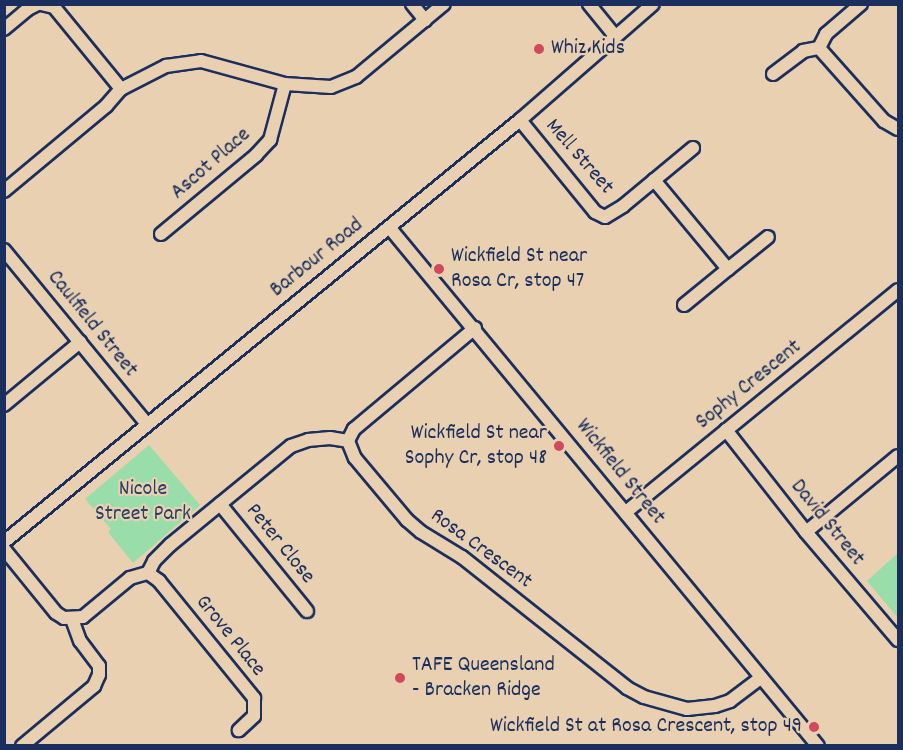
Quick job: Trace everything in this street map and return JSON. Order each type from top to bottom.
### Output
[{"type":"street","points":[[4,29],[28,9],[40,4],[54,7],[121,89]]},
{"type":"street","points":[[412,4],[425,20]]},
{"type":"street","points":[[4,191],[106,106],[121,89],[166,66],[201,61],[285,84],[330,87],[356,77],[444,4]]},
{"type":"street","points":[[589,4],[615,36]]},
{"type":"street","name":"Barbour Road","points":[[4,542],[520,120],[652,4]]},
{"type":"street","points":[[819,48],[826,34],[861,4]]},
{"type":"street","points":[[773,74],[803,51],[819,48]]},
{"type":"street","points":[[819,48],[884,122],[898,129]]},
{"type":"street","name":"Ascot Place","points":[[161,234],[256,155],[270,140],[285,84]]},
{"type":"street","name":"Mell Street","points":[[520,120],[596,212],[605,217],[623,206],[693,148]]},
{"type":"street","points":[[654,180],[729,269]]},
{"type":"street","name":"Wickfield Street","points":[[389,226],[818,746]]},
{"type":"street","points":[[684,305],[768,237]]},
{"type":"street","name":"Caulfield Street","points":[[4,250],[147,424]]},
{"type":"street","name":"Sophy Crescent","points":[[626,512],[898,290]]},
{"type":"street","points":[[4,549],[56,613],[72,619],[82,617],[130,578],[148,573],[170,545],[291,446],[308,440],[330,438],[348,441],[354,429],[475,328]]},
{"type":"street","points":[[4,405],[80,342]]},
{"type":"street","name":"David Street","points":[[726,430],[807,532],[898,640]]},
{"type":"street","name":"Rosa Crescent","points":[[348,441],[355,458],[407,520],[421,532],[462,557],[627,688],[644,697],[687,709],[730,701],[761,678]]},
{"type":"street","points":[[807,532],[898,456]]},
{"type":"street","name":"Peter Close","points":[[220,504],[307,610]]},
{"type":"street","name":"Grove Place","points":[[148,573],[159,581],[254,699],[254,716],[239,730]]},
{"type":"street","points":[[22,746],[94,686],[99,675],[99,666],[80,641],[72,619]]},
{"type":"green space","name":"Nicole Street Park","points":[[149,445],[200,505],[133,563],[108,532],[111,529],[85,499]]},
{"type":"green space","points":[[898,553],[898,618],[867,581]]},
{"type":"place","name":"Whiz Kids","points":[[539,49]]},
{"type":"place","name":"Wickfield St near Rosa Cr, stop 47","points":[[439,269]]},
{"type":"place","name":"Wickfield St near Sophy Cr, stop 48","points":[[559,446]]},
{"type":"place","name":"TAFE Queensland - Bracken Ridge","points":[[400,678]]},
{"type":"place","name":"Wickfield St at Rosa Crescent, stop 49","points":[[814,727]]}]
